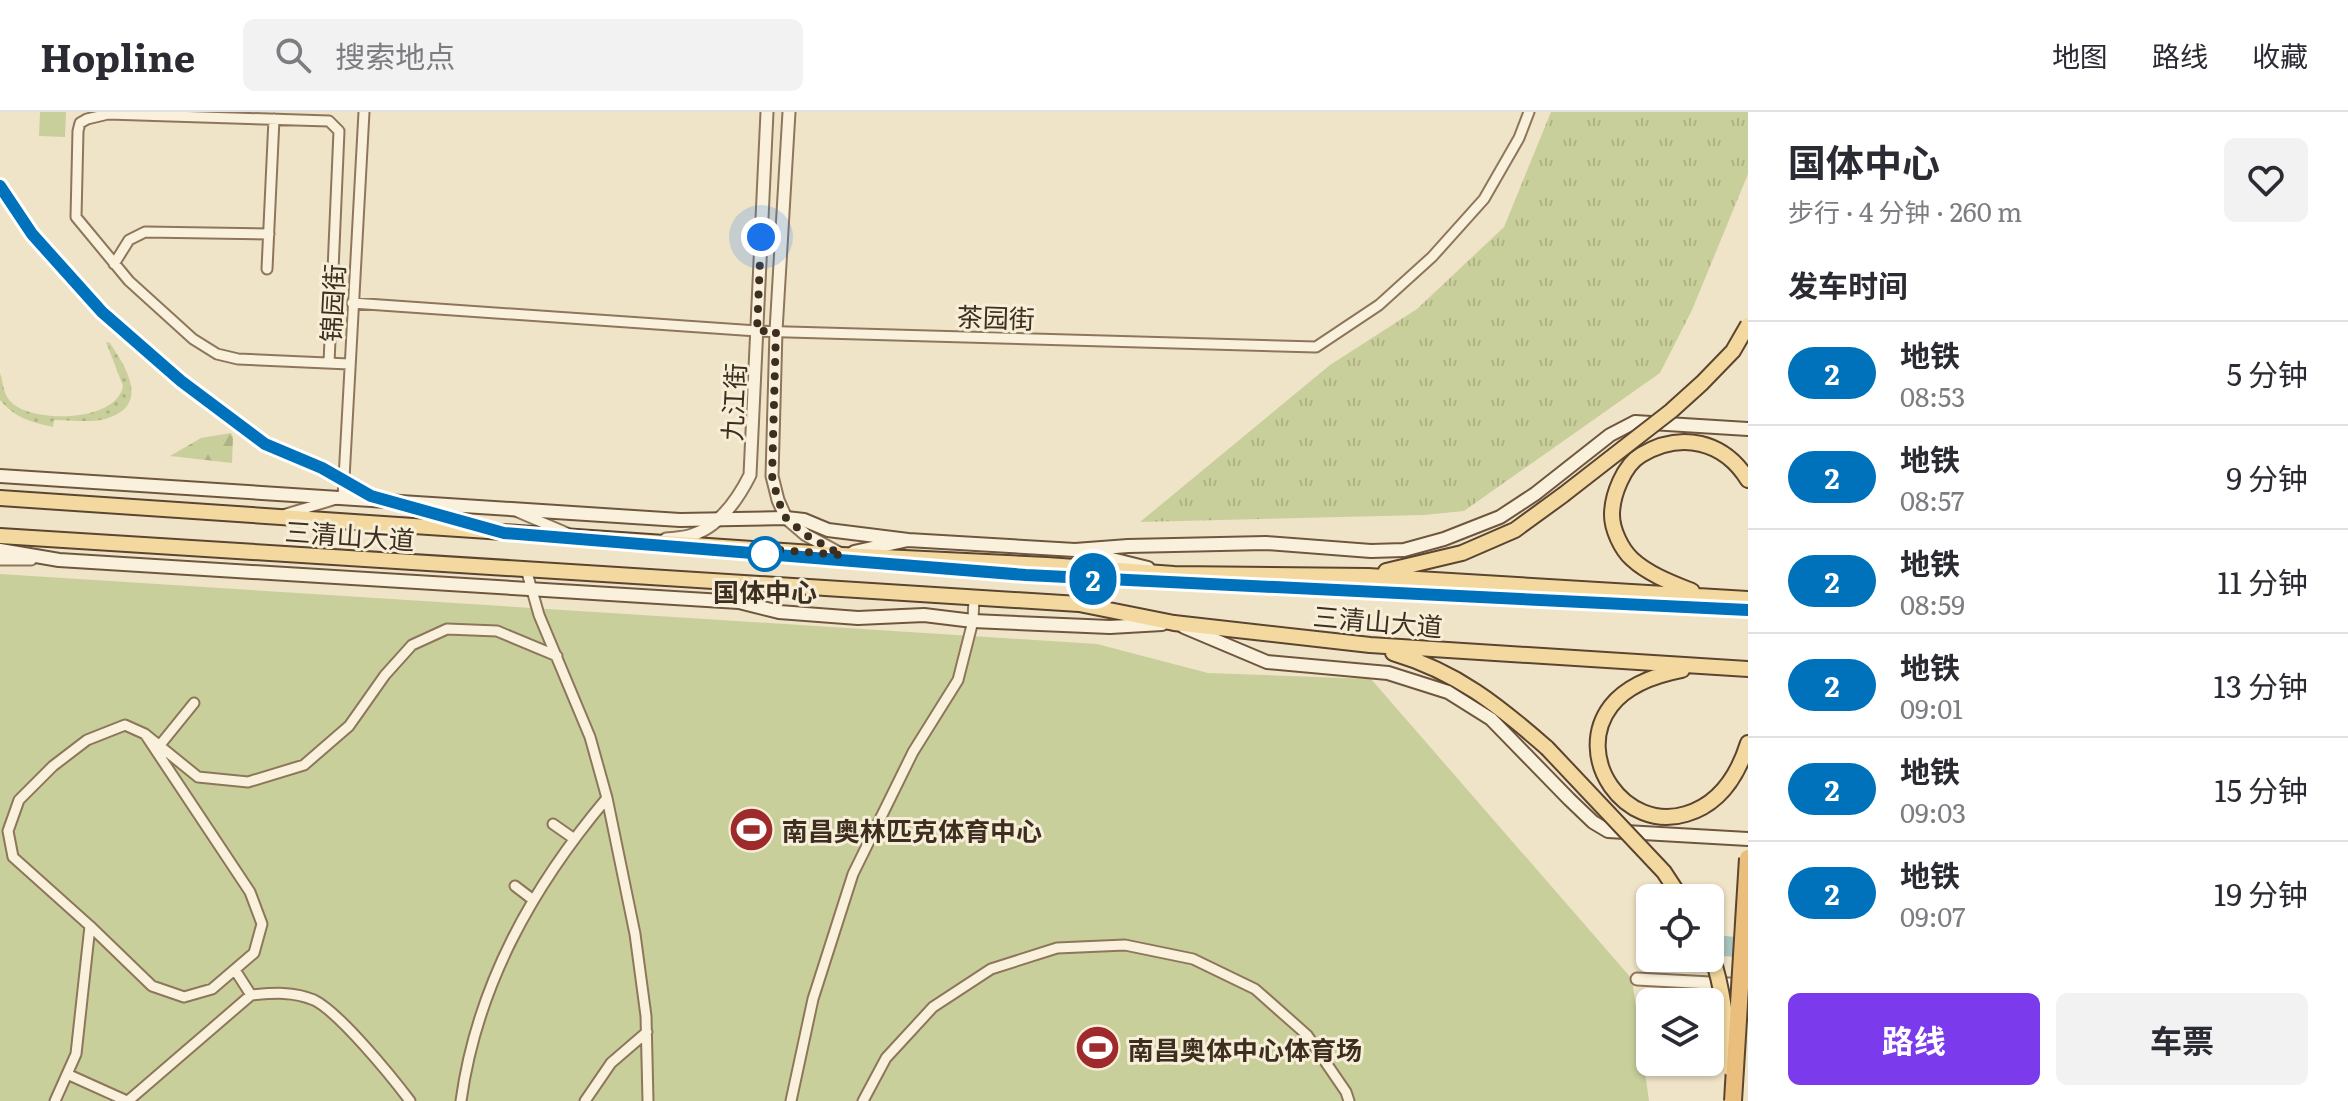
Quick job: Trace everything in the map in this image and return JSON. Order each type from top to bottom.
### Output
[{"type":"highway","points":[[1731,1101],[1748,858]]},
{"type":"main road","points":[[1368,576],[1462,553],[1515,530],[1671,411],[1733,351],[1748,325]]},
{"type":"main road","points":[[0,476],[680,520],[786,518],[804,520],[828,530],[908,540],[1075,550],[1266,543],[1371,551],[1404,550],[1444,539],[1500,517],[1535,494],[1610,435],[1635,422],[1748,429]]},
{"type":"main road","points":[[1702,596],[1658,576],[1631,559],[1617,539],[1612,516],[1616,493],[1626,471],[1639,456],[1662,446],[1685,442],[1706,444],[1722,451],[1740,467],[1748,480]]},
{"type":"main road","points":[[0,484],[26,477]]},
{"type":"main road","name":"三清山大道","points":[[0,498],[842,555],[1174,574],[1368,576],[1748,599]]},
{"type":"main road","name":"三清山大道","points":[[0,536],[1079,604],[1174,623],[1370,645],[1748,669]]},
{"type":"main road","points":[[842,555],[908,540]]},
{"type":"main road","points":[[0,550],[59,560],[739,602],[779,612],[858,618],[924,615],[973,621],[1110,627],[1174,623],[1267,662],[1388,673],[1448,692],[1491,719],[1577,807],[1608,831],[1748,839]]},
{"type":"main road","points":[[1075,550],[1174,574]]},
{"type":"main road","points":[[1370,645],[1449,674],[1504,710],[1547,748],[1672,884]]},
{"type":"main road","points":[[1706,666],[1658,675],[1639,683],[1611,707],[1598,741],[1599,759],[1606,781],[1638,812],[1674,818],[1713,802],[1728,786],[1742,762],[1748,743]]},
{"type":"main road","points":[[1717,972],[1725,1011],[1731,1101]]},
{"type":"street","name":"锦园街","points":[[343,497],[364,112]]},
{"type":"street","name":"九江街","points":[[654,541],[693,535],[708,527],[736,502],[750,475],[767,112]]},
{"type":"street","name":"九江街","points":[[786,518],[772,476],[776,331],[789,112]]},
{"type":"street","name":"茶园街","points":[[352,303],[757,331],[1316,347],[1379,305],[1432,257],[1484,199],[1519,138],[1529,112]]},
{"type":"street","points":[[329,363],[339,131],[329,121],[108,114],[80,123],[76,217],[129,281],[193,339],[217,354],[238,359],[349,364]]},
{"type":"street","points":[[267,269],[274,119]]},
{"type":"street","points":[[114,264],[129,240],[145,232],[269,234]]},
{"type":"street","points":[[275,518],[343,497]]},
{"type":"street","points":[[511,509],[574,536]]},
{"type":"street","points":[[786,518],[806,535],[842,555]]},
{"type":"street","points":[[0,559],[59,560]]},
{"type":"street","points":[[526,569],[539,615],[590,737],[607,798],[635,934],[647,1032],[648,1101]]},
{"type":"street","points":[[791,1101],[813,999],[853,874],[913,752],[958,680],[973,621],[974,597]]},
{"type":"street","points":[[145,734],[250,892],[262,924],[254,953],[212,989],[184,997],[152,986],[13,857],[8,831],[19,800],[53,766],[87,740],[125,725],[145,734],[198,777],[248,782],[304,765],[349,726],[385,675],[412,645],[447,629],[497,631],[557,656]]},
{"type":"street","points":[[160,745],[194,703]]},
{"type":"street","points":[[461,1101],[466,1064],[489,988],[532,899],[573,838],[607,798]]},
{"type":"street","points":[[553,824],[573,838]]},
{"type":"street","points":[[515,886],[532,899]]},
{"type":"street","points":[[55,1101],[76,1054],[90,926]]},
{"type":"street","points":[[863,1101],[886,1058],[933,1007],[991,969],[1057,948],[1125,945],[1193,959],[1255,989],[1307,1035],[1349,1101]]},
{"type":"street","points":[[235,970],[251,995]]},
{"type":"street","points":[[1637,979],[1748,985]]},
{"type":"street","points":[[67,1074],[128,1101],[251,995],[283,992],[314,1000],[332,1012],[410,1101]]},
{"type":"street","points":[[585,1101],[611,1063],[647,1032]]},
{"type":"green space","points":[[40,112],[66,112],[65,137],[39,136]]},
{"type":"green space","points":[[1551,112],[1748,112],[1748,174],[1692,310],[1660,373],[1464,511],[1424,515],[1140,522],[1330,365],[1417,309],[1504,227]]},
{"type":"green space","points":[[106,342],[110,343],[123,364],[131,386],[128,405],[119,413],[99,420],[54,420],[53,427],[24,418],[0,400],[0,373],[8,399],[22,409],[37,414],[73,416],[106,407],[117,398],[123,386]]},
{"type":"green space","points":[[231,433],[232,463],[170,456],[201,438]]},
{"type":"green space","name":"南昌奥林匹克体育中心","points":[[0,574],[1097,644],[1208,673],[1371,679],[1632,979],[1636,1008],[1636,1076],[1646,1076],[1649,1101],[0,1101]]},
{"type":"waterway","points":[[1724,946],[1748,948]]},
{"type":"metro line","name":"2","points":[[0,186],[32,234],[102,312],[181,381],[265,444],[322,468],[371,496],[504,533],[1026,575],[1748,610]]},
{"type":"place","name":"国体中心","points":[[765,554]]},
{"type":"place","name":"南昌奥林匹克体育中心","points":[[751,829]]},
{"type":"place","name":"南昌奥体中心体育场","points":[[1097,1048]]},
{"type":"route","points":[[761,237],[757,331],[776,331],[772,476],[778,500],[786,518],[806,535],[842,555],[779,550],[765,554]]}]
